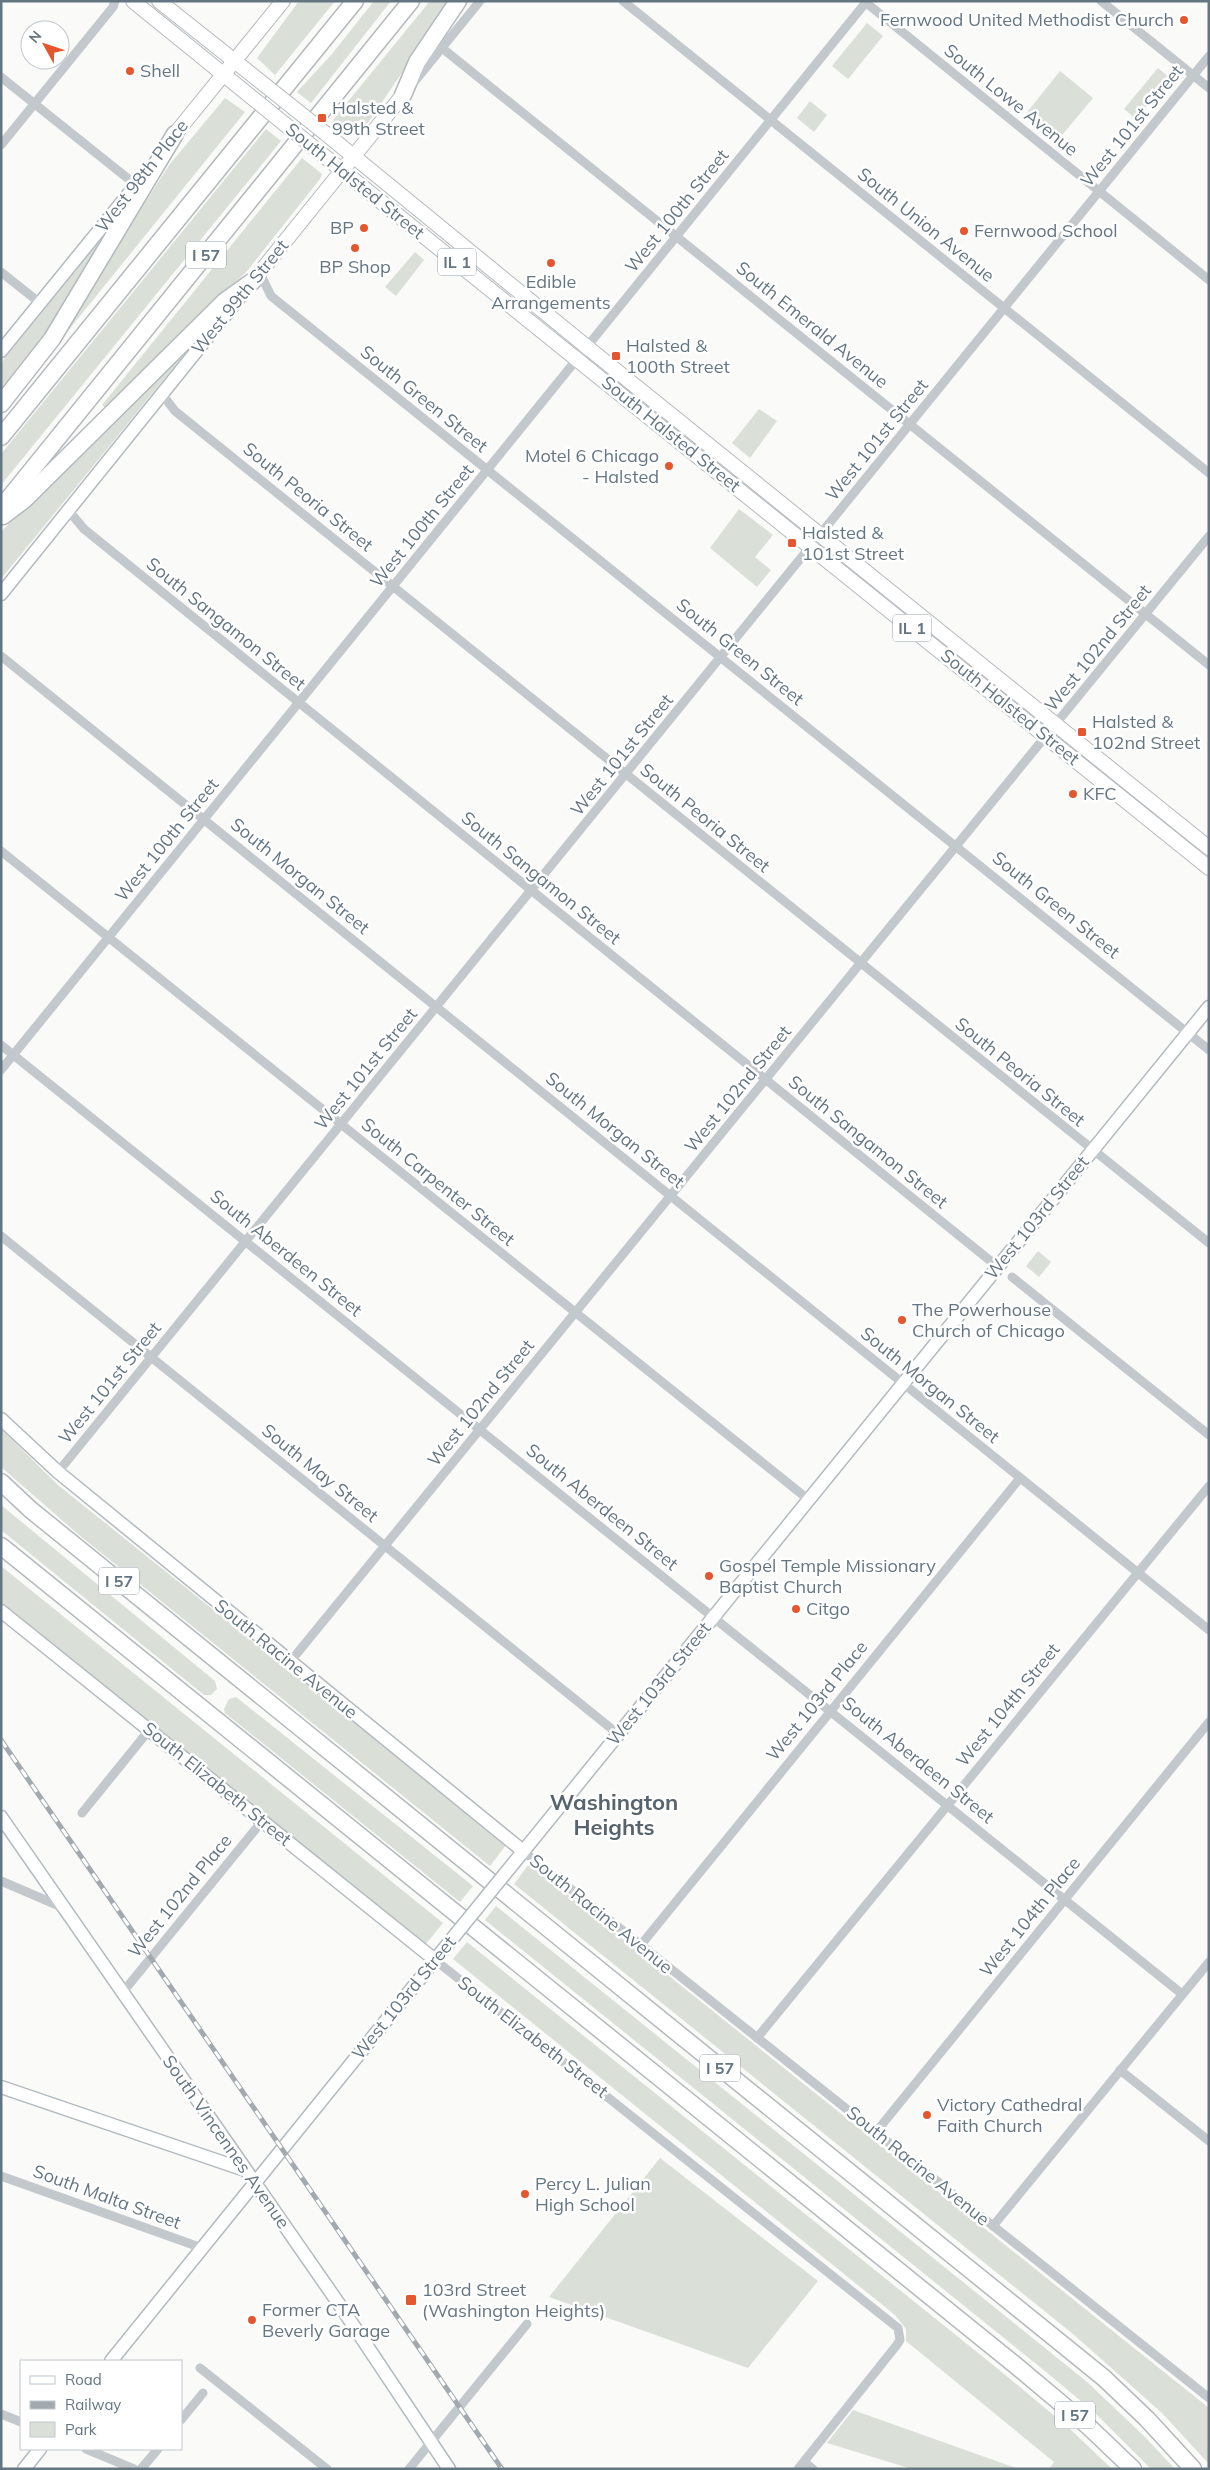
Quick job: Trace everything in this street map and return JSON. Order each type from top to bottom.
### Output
[{"type":"highway","name":"I 57","points":[[1,437],[191,206],[355,1]]},
{"type":"highway","name":"I 57","points":[[1,508],[411,1]]},
{"type":"highway","points":[[403,95],[417,62],[458,1]]},
{"type":"highway","points":[[1,404],[52,339],[175,134]]},
{"type":"highway","points":[[1,518],[24,500],[225,301],[256,277]]},
{"type":"highway","name":"I 57","points":[[1,1482],[54,1529],[1104,2378],[1147,2419],[1193,2469]]},
{"type":"highway","name":"I 57","points":[[1,1546],[1006,2358],[1088,2426],[1133,2469]]},
{"type":"main road","name":"South Halsted Street","points":[[133,1],[1209,868]]},
{"type":"main road","name":"South Halsted Street","points":[[159,1],[354,156],[587,347],[1209,848]]},
{"type":"main road","name":"West 98th Place","points":[[1,351],[283,1]]},
{"type":"main road","name":"West 99th Street","points":[[1,594],[403,95]]},
{"type":"main road","name":"West 103rd Street","points":[[112,2360],[254,2182],[1209,1007]]},
{"type":"main road","name":"South Racine Avenue","points":[[1,1419],[58,1472],[523,1851]]},
{"type":"main road","name":"South Elizabeth Street","points":[[1,1611],[435,1960]]},
{"type":"main road","name":"South Vincennes Avenue","points":[[1,1817],[246,2170],[450,2469]]},
{"type":"main road","points":[[1,2087],[246,2170]]},
{"type":"main road","points":[[24,2469],[39,2450]]},
{"type":"street","points":[[1,144],[113,7],[115,1]]},
{"type":"street","name":"West 99th Street","points":[[403,95],[480,1]]},
{"type":"street","name":"South Union Avenue","points":[[622,1],[1209,473]]},
{"type":"street","points":[[1101,1],[1209,88]]},
{"type":"street","name":"West 100th Street","points":[[1,1070],[866,2]]},
{"type":"street","name":"South Lowe Avenue","points":[[866,2],[1209,280]]},
{"type":"street","name":"South Emerald Avenue","points":[[442,48],[1209,665]]},
{"type":"street","name":"West 101st Street","points":[[58,1472],[722,658],[1209,56]]},
{"type":"street","points":[[1,77],[136,185]]},
{"type":"street","points":[[1,272],[40,303]]},
{"type":"street","name":"South Green Street","points":[[256,277],[270,296],[1209,1050]]},
{"type":"street","name":"South Peoria Street","points":[[162,394],[175,411],[861,965],[1209,1243]]},
{"type":"street","name":"South Sangamon Street","points":[[68,510],[84,529],[298,704],[998,1267]]},
{"type":"street","name":"West 102nd Street","points":[[290,1662],[861,965],[1209,536]]},
{"type":"street","name":"South Morgan Street","points":[[1,656],[1209,1630]]},
{"type":"street","name":"South Carpenter Street","points":[[1,851],[809,1500]]},
{"type":"street","name":"South Aberdeen Street","points":[[1,1045],[1182,1994]]},
{"type":"street","name":"South May Street","points":[[1,1236],[618,1734]]},
{"type":"street","points":[[1012,1277],[1209,1435]]},
{"type":"street","name":"West 103rd Place","points":[[640,1946],[1020,1478]]},
{"type":"street","name":"West 104th Street","points":[[757,2038],[1209,1486]]},
{"type":"street","name":"West 104th Place","points":[[876,2132],[1209,1722]]},
{"type":"street","points":[[82,1813],[150,1729]]},
{"type":"street","name":"West 102nd Place","points":[[122,1992],[263,1820]]},
{"type":"street","name":"South Racine Avenue","points":[[523,1851],[1209,2398]]},
{"type":"street","points":[[1,1880],[64,1908]]},
{"type":"street","name":"South Elizabeth Street","points":[[435,1960],[893,2322],[900,2333],[896,2346],[801,2465]]},
{"type":"street","points":[[993,2226],[1209,1962]]},
{"type":"street","points":[[1120,2070],[1209,2141]]},
{"type":"street","name":"South Malta Street","points":[[1,2176],[202,2248]]},
{"type":"street","points":[[409,2469],[527,2324]]},
{"type":"street","points":[[200,2368],[327,2469]]},
{"type":"street","points":[[182,2419],[215,2380]]},
{"type":"street","points":[[1,2414],[20,2422]]},
{"type":"street","points":[[88,2450],[134,2469]]},
{"type":"street","points":[[141,2469],[157,2450]]},
{"type":"street","points":[[801,2465],[813,2469]]},
{"type":"green space","points":[[299,1],[335,1],[275,75],[257,58]]},
{"type":"green space","points":[[374,1],[391,1],[311,103],[297,92],[332,54]]},
{"type":"green space","points":[[430,1],[451,1],[367,124],[352,136],[333,120]]},
{"type":"green space","points":[[867,23],[883,36],[848,79],[832,66]]},
{"type":"green space","points":[[1158,68],[1170,78],[1136,119],[1124,109]]},
{"type":"green space","points":[[1060,71],[1093,98],[1057,141],[1025,115]]},
{"type":"green space","points":[[225,98],[245,112],[63,337],[59,334],[170,164]]},
{"type":"green space","points":[[810,101],[827,115],[814,132],[797,118]]},
{"type":"green space","points":[[266,129],[281,141],[1,485],[1,454]]},
{"type":"green space","points":[[302,158],[322,174],[320,179],[247,271],[108,410],[102,405]]},
{"type":"green space","points":[[116,221],[40,345],[1,395],[1,363]]},
{"type":"green space","points":[[415,252],[424,260],[396,296],[385,287]]},
{"type":"green space","points":[[190,347],[1,579],[1,532],[39,492]]},
{"type":"green space","points":[[759,409],[777,421],[750,458],[732,443]]},
{"type":"green space","points":[[739,509],[773,535],[755,557],[771,570],[757,587],[710,548]]},
{"type":"green space","points":[[1038,1251],[1051,1262],[1039,1277],[1026,1266]]},
{"type":"green space","points":[[1,1429],[58,1485],[506,1845],[490,1866],[79,1535],[1,1467]]},
{"type":"green space","points":[[1,1505],[215,1681],[217,1689],[211,1695],[204,1695],[1,1530]]},
{"type":"green space","points":[[1,1566],[443,1923],[425,1945],[1,1604]]},
{"type":"green space","points":[[236,1697],[473,1886],[460,1902],[225,1713],[224,1709],[229,1699]]},
{"type":"green space","points":[[529,1864],[1209,2408],[1209,2464],[1162,2413],[1073,2334],[514,1884]]},
{"type":"green space","points":[[496,1906],[1086,2381],[1144,2436],[1175,2469],[1151,2469],[1093,2411],[1040,2367],[485,1920]]},
{"type":"green space","points":[[467,1942],[1003,2373],[1070,2429],[1112,2469],[1049,2469],[1054,2462],[906,2341],[906,2329],[895,2315],[453,1959]]},
{"type":"green space","points":[[660,2158],[818,2281],[748,2368],[549,2297]]},
{"type":"green space","points":[[853,2410],[1019,2469],[912,2469],[827,2443]]},
{"type":"railway","points":[[1,1740],[502,2469]]},
{"type":"place","name":"Fernwood United Methodist Church","points":[[1184,20]]},
{"type":"place","name":"Shell","points":[[130,71]]},
{"type":"place","name":"Halsted & 99th Street","points":[[322,118]]},
{"type":"place","name":"BP","points":[[364,228]]},
{"type":"place","name":"Fernwood School","points":[[964,231]]},
{"type":"place","name":"BP Shop","points":[[355,248]]},
{"type":"place","name":"Edible Arrangements","points":[[551,263]]},
{"type":"place","name":"Halsted & 100th Street","points":[[616,356]]},
{"type":"place","name":"Motel 6 Chicago - Halsted","points":[[669,466]]},
{"type":"place","name":"Halsted & 101st Street","points":[[792,543]]},
{"type":"place","name":"Halsted & 102nd Street","points":[[1082,732]]},
{"type":"place","name":"KFC","points":[[1073,794]]},
{"type":"place","name":"The Powerhouse Church of Chicago","points":[[902,1320]]},
{"type":"place","name":"Gospel Temple Missionary Baptist Church","points":[[709,1576]]},
{"type":"place","name":"Citgo","points":[[796,1609]]},
{"type":"place","name":"Victory Cathedral Faith Church","points":[[927,2115]]},
{"type":"place","name":"Percy L. Julian High School","points":[[525,2194]]},
{"type":"place","name":"103rd Street (Washington Heights)","points":[[411,2300]]},
{"type":"place","name":"Former CTA Beverly Garage","points":[[252,2320]]},
{"type":"district","name":"Washington Heights","points":[[614,1814]]}]
